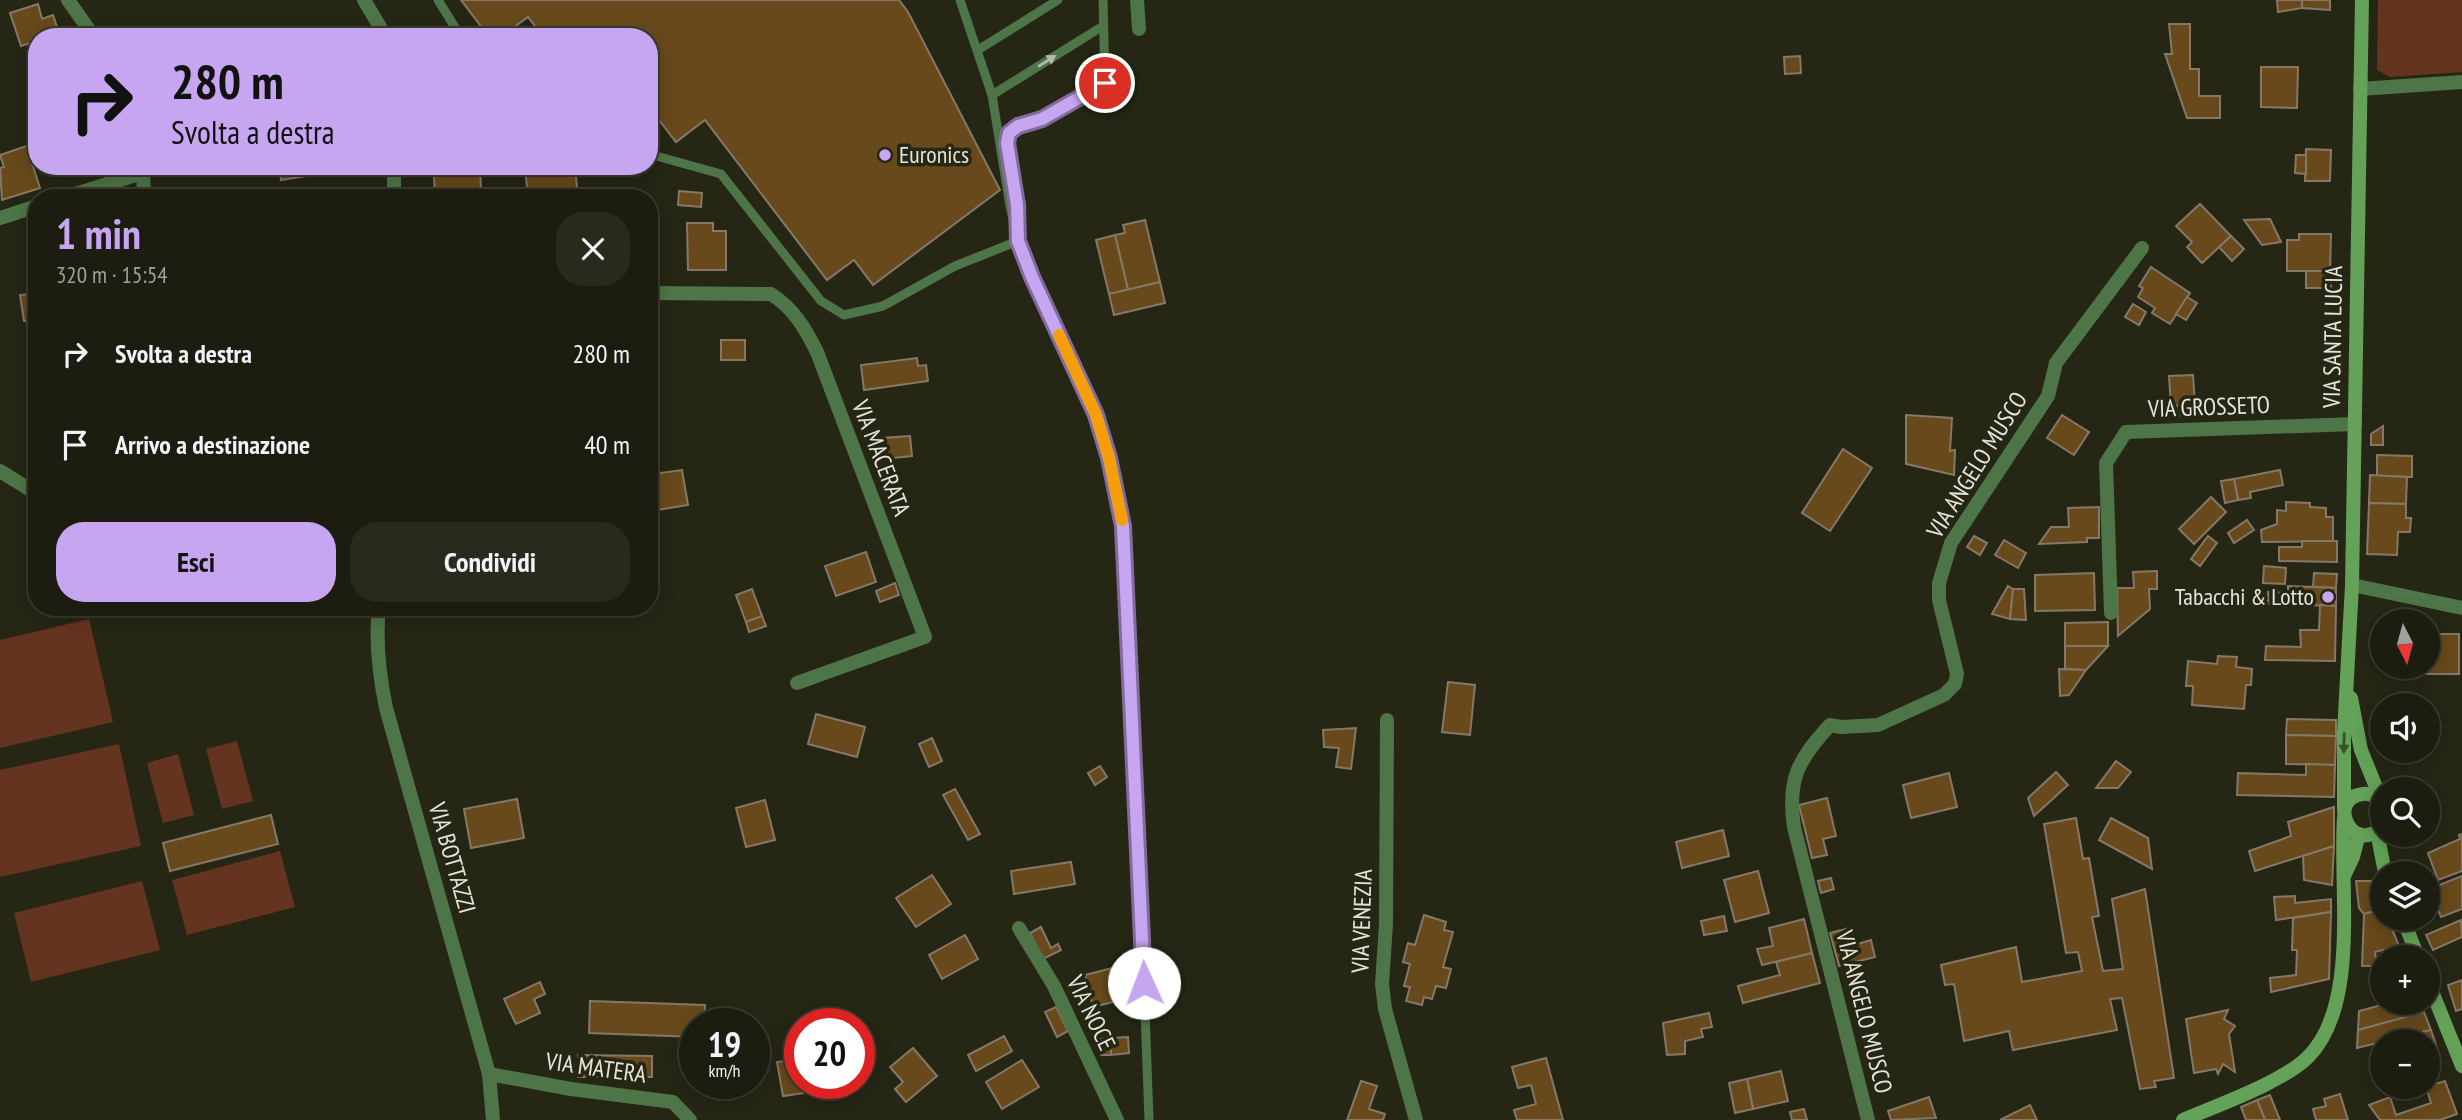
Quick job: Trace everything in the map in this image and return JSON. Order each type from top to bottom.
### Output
[{"type":"main road","name":"VIA SANTA LUCIA","points":[[2348,676],[2352,585],[2362,0]]},
{"type":"main road","points":[[2348,676],[2361,750],[2372,777]]},
{"type":"main road","points":[[2183,1120],[2283,1075],[2308,1057],[2332,1020],[2339,996],[2343,924],[2344,733],[2348,676]]},
{"type":"main road","points":[[2370,795],[2362,794],[2350,800],[2344,814],[2349,828],[2361,834],[2378,861]]},
{"type":"main road","points":[[2361,834],[2370,833]]},
{"type":"main road","points":[[2342,881],[2361,834]]},
{"type":"main road","points":[[2440,1011],[2462,1066]]},
{"type":"street","points":[[68,0],[88,28]]},
{"type":"street","points":[[364,0],[381,28]]},
{"type":"street","points":[[1137,0],[1139,29]]},
{"type":"street","points":[[2360,89],[2462,82]]},
{"type":"street","points":[[88,189],[126,175]]},
{"type":"street","points":[[0,218],[28,209]]},
{"type":"street","name":"VIA ANGELO MUSCO","points":[[1868,1120],[1794,827],[1794,779],[1805,752],[1830,725],[1878,724],[1944,695],[1955,684],[1957,674],[1939,600],[1939,583],[1951,543],[2048,396],[2056,363],[2142,248]]},
{"type":"street","name":"VIA MACERATA","points":[[658,293],[771,293],[785,303],[803,324],[817,352],[925,637],[797,683]]},
{"type":"street","name":"VIA GROSSETO","points":[[2111,613],[2106,463],[2126,432],[2355,424]]},
{"type":"street","points":[[0,471],[28,488]]},
{"type":"street","points":[[2352,585],[2462,608]]},
{"type":"street","name":"VIA BOTTAZZI","points":[[378,616],[376,634],[379,678],[489,1074],[493,1120]]},
{"type":"street","name":"VIA VENEZIA","points":[[1387,719],[1386,925],[1382,984],[1385,1009],[1416,1120]]},
{"type":"street","name":"VIA NOCE","points":[[1019,928],[1054,986],[1117,1120]]},
{"type":"street","name":"VIA MATERA","points":[[489,1074],[571,1089],[673,1102],[690,1120]]},
{"type":"lane","points":[[438,0],[455,28]]},
{"type":"lane","points":[[978,50],[1058,0]]},
{"type":"lane","points":[[1018,241],[1017,205],[1007,143],[1009,133],[1018,126],[1042,119],[1105,83],[1103,0]]},
{"type":"lane","points":[[965,2],[992,95],[1018,241],[1096,415],[1109,458],[1123,526],[1137,792],[1149,1120]]},
{"type":"lane","points":[[992,95],[1103,26]]},
{"type":"lane","points":[[658,156],[721,174],[821,301],[844,315],[883,306],[955,266],[1018,241]]},
{"type":"shaded area","points":[[2378,0],[2462,0],[2462,72],[2390,77],[2377,70]]},
{"type":"shaded area","points":[[89,619],[113,722],[0,748],[0,640]]},
{"type":"shaded area","points":[[237,741],[253,801],[222,809],[206,749]]},
{"type":"shaded area","points":[[119,744],[141,846],[0,877],[0,770]]},
{"type":"shaded area","points":[[178,754],[194,815],[163,823],[147,763]]},
{"type":"shaded area","points":[[280,851],[295,907],[187,935],[172,880]]},
{"type":"shaded area","points":[[142,881],[160,950],[31,982],[14,913]]},
{"type":"building","points":[[461,0],[899,0],[908,12],[1000,190],[873,285],[854,260],[827,280],[705,120],[676,142],[658,119],[658,28],[536,28],[528,17],[513,28],[482,28]]},
{"type":"building","points":[[2277,0],[2302,0],[2302,8],[2278,12]]},
{"type":"building","points":[[2302,0],[2330,0],[2330,10],[2302,8]]},
{"type":"building","points":[[38,4],[42,19],[53,15],[57,28],[28,28],[28,44],[21,46],[10,13]]},
{"type":"building","points":[[2169,24],[2190,24],[2190,69],[2199,69],[2199,96],[2220,96],[2220,118],[2187,118],[2165,54],[2172,54]]},
{"type":"building","points":[[1800,56],[1801,73],[1785,74],[1784,57]]},
{"type":"building","points":[[2261,67],[2298,67],[2297,108],[2261,107]]},
{"type":"building","points":[[28,145],[28,175],[36,175],[40,188],[28,189],[28,192],[2,200],[0,168],[4,167],[0,155]]},
{"type":"building","points":[[2306,149],[2331,150],[2330,181],[2305,181]]},
{"type":"building","points":[[2296,155],[2306,155],[2306,174],[2295,173]]},
{"type":"building","points":[[280,175],[307,175],[307,176],[281,180]]},
{"type":"building","points":[[434,175],[480,175],[481,189],[435,189]]},
{"type":"building","points":[[526,175],[576,175],[577,189],[527,189]]},
{"type":"building","points":[[679,191],[702,193],[701,207],[678,205]]},
{"type":"building","points":[[2200,204],[2231,236],[2202,263],[2187,247],[2192,242],[2176,226]]},
{"type":"building","points":[[2270,219],[2281,242],[2262,245],[2244,220]]},
{"type":"building","points":[[1145,220],[1160,282],[1128,290],[1115,235],[1125,233],[1123,225]]},
{"type":"building","points":[[687,223],[713,223],[713,231],[726,231],[726,270],[688,270]]},
{"type":"building","points":[[2299,234],[2331,234],[2330,271],[2287,271],[2287,240],[2299,240]]},
{"type":"building","points":[[1115,235],[1128,290],[1109,294],[1096,240]]},
{"type":"building","points":[[2231,236],[2244,249],[2232,261],[2219,247]]},
{"type":"building","points":[[2151,267],[2190,293],[2170,324],[2152,313],[2155,308],[2138,297],[2143,288],[2139,286]]},
{"type":"building","points":[[2306,271],[2330,271],[2331,288],[2306,288]]},
{"type":"building","points":[[1160,282],[1165,303],[1114,315],[1109,294]]},
{"type":"building","points":[[28,294],[28,321],[24,321],[20,295]]},
{"type":"building","points":[[2187,297],[2197,303],[2186,320],[2176,314]]},
{"type":"building","points":[[2133,304],[2146,312],[2139,325],[2125,317]]},
{"type":"building","points":[[721,340],[745,340],[745,360],[721,360]]},
{"type":"building","points":[[917,358],[918,366],[926,365],[928,381],[864,390],[861,365]]},
{"type":"building","points":[[2193,375],[2195,405],[2171,406],[2169,376]]},
{"type":"building","points":[[2195,405],[2196,415],[2172,416],[2171,406]]},
{"type":"building","points":[[1906,415],[1952,418],[1950,451],[1955,450],[1954,475],[1906,464]]},
{"type":"building","points":[[2062,415],[2089,432],[2074,455],[2047,438]]},
{"type":"building","points":[[2383,426],[2383,445],[2371,445],[2371,434]]},
{"type":"building","points":[[910,436],[912,456],[882,459],[881,438]]},
{"type":"building","points":[[1843,449],[1872,468],[1830,531],[1802,513]]},
{"type":"building","points":[[2377,455],[2412,456],[2412,477],[2377,476]]},
{"type":"building","points":[[682,470],[688,505],[658,510],[658,473]]},
{"type":"building","points":[[2280,470],[2283,485],[2250,492],[2251,498],[2238,500],[2234,479]]},
{"type":"building","points":[[2370,475],[2407,477],[2406,504],[2369,503]]},
{"type":"building","points":[[2234,479],[2238,500],[2225,503],[2221,481]]},
{"type":"building","points":[[2211,497],[2226,512],[2194,544],[2179,529]]},
{"type":"building","points":[[2286,502],[2310,503],[2310,507],[2326,508],[2326,517],[2333,517],[2333,541],[2262,542],[2261,530],[2277,524],[2277,510],[2286,511]]},
{"type":"building","points":[[2369,503],[2406,504],[2406,518],[2411,518],[2410,532],[2398,532],[2397,555],[2367,554]]},
{"type":"building","points":[[2099,507],[2099,538],[2087,538],[2087,542],[2039,544],[2051,527],[2069,527],[2068,508]]},
{"type":"building","points":[[2247,520],[2254,530],[2234,543],[2228,533]]},
{"type":"building","points":[[1974,536],[1987,543],[1980,555],[1967,547]]},
{"type":"building","points":[[2208,536],[2217,543],[2200,566],[2191,559]]},
{"type":"building","points":[[2004,540],[2026,553],[2018,568],[1995,555]]},
{"type":"building","points":[[2302,541],[2337,541],[2337,562],[2279,561],[2279,547],[2302,547]]},
{"type":"building","points":[[866,552],[876,582],[836,596],[825,566]]},
{"type":"building","points":[[2264,566],[2286,568],[2285,584],[2263,583]]},
{"type":"building","points":[[2157,571],[2157,589],[2149,589],[2150,609],[2118,636],[2117,588],[2134,588],[2133,572]]},
{"type":"building","points":[[2094,573],[2095,610],[2035,611],[2035,575]]},
{"type":"building","points":[[2314,573],[2337,574],[2336,588],[2313,587]]},
{"type":"building","points":[[895,583],[899,595],[880,602],[876,591]]},
{"type":"building","points":[[2008,586],[2013,589],[2010,619],[1992,614]]},
{"type":"building","points":[[2288,586],[2336,588],[2336,606],[2268,604],[2268,592],[2288,593]]},
{"type":"building","points":[[752,589],[762,616],[746,622],[736,595]]},
{"type":"building","points":[[2013,589],[2024,589],[2026,620],[2010,619]]},
{"type":"building","points":[[2320,605],[2336,606],[2335,661],[2265,660],[2266,646],[2301,647],[2300,630],[2319,630]]},
{"type":"building","points":[[762,616],[766,626],[749,632],[746,622]]},
{"type":"building","points":[[2108,622],[2108,646],[2065,646],[2065,623]]},
{"type":"building","points":[[2440,634],[2459,634],[2459,674],[2440,674]]},
{"type":"building","points":[[2065,646],[2108,646],[2086,670],[2065,669]]},
{"type":"building","points":[[2218,656],[2237,657],[2236,667],[2252,669],[2251,685],[2246,685],[2244,709],[2192,705],[2193,686],[2186,686],[2188,661],[2217,664]]},
{"type":"building","points":[[2059,669],[2086,670],[2069,695],[2060,696]]},
{"type":"building","points":[[1448,682],[1475,685],[1470,735],[1442,732]]},
{"type":"building","points":[[816,714],[865,727],[857,757],[808,744]]},
{"type":"building","points":[[2287,719],[2336,720],[2336,736],[2286,735]]},
{"type":"building","points":[[1356,728],[1351,769],[1336,767],[1339,748],[1324,747],[1323,730]]},
{"type":"building","points":[[2286,735],[2336,736],[2335,765],[2286,764]]},
{"type":"building","points":[[932,738],[942,761],[929,767],[919,744]]},
{"type":"building","points":[[2116,761],[2131,772],[2118,788],[2096,788]]},
{"type":"building","points":[[2306,764],[2335,765],[2334,797],[2237,795],[2238,773],[2306,775]]},
{"type":"building","points":[[1100,766],[1107,777],[1095,785],[1088,773]]},
{"type":"building","points":[[2056,772],[2068,785],[2034,816],[2028,798]]},
{"type":"building","points":[[1949,773],[1957,807],[1911,818],[1903,785]]},
{"type":"building","points":[[955,789],[980,834],[968,840],[943,795]]},
{"type":"building","points":[[1827,798],[1836,836],[1823,839],[1827,855],[1812,858],[1799,805]]},
{"type":"building","points":[[517,799],[524,838],[471,848],[464,809]]},
{"type":"building","points":[[765,800],[775,840],[746,847],[736,808]]},
{"type":"building","points":[[2334,807],[2334,846],[2255,871],[2249,851],[2291,836],[2288,822]]},
{"type":"building","points":[[271,815],[278,844],[170,871],[163,843]]},
{"type":"building","points":[[2076,818],[2083,859],[2089,858],[2099,916],[2092,917],[2103,971],[2123,969],[2112,899],[2145,889],[2174,1078],[2154,1081],[2156,1087],[2140,1089],[2122,998],[2110,999],[2117,1030],[2013,1050],[2009,1031],[1964,1041],[1954,984],[1945,985],[1941,965],[2016,947],[2022,982],[2082,971],[2078,952],[2066,953],[2044,824]]},
{"type":"building","points":[[2111,818],[2148,838],[2152,869],[2099,840]]},
{"type":"building","points":[[1723,830],[1729,856],[1682,868],[1676,842]]},
{"type":"building","points":[[2462,834],[2462,871],[2440,879],[2440,861],[2431,861],[2428,853],[2460,839],[2459,835]]},
{"type":"building","points":[[2334,846],[2332,885],[2304,880],[2303,856]]},
{"type":"building","points":[[1071,862],[1075,884],[1014,894],[1011,871]]},
{"type":"building","points":[[1758,871],[1769,913],[1735,922],[1724,880]]},
{"type":"building","points":[[932,875],[951,904],[916,927],[896,898]]},
{"type":"building","points":[[2462,876],[2462,909],[2441,917],[2440,885]]},
{"type":"building","points":[[1831,878],[1834,889],[1821,893],[1818,881]]},
{"type":"building","points":[[2356,881],[2370,881],[2370,912],[2364,914],[2359,908]]},
{"type":"building","points":[[2295,896],[2295,903],[2331,899],[2331,912],[2276,920],[2274,897]]},
{"type":"building","points":[[2331,912],[2329,979],[2271,992],[2270,978],[2296,975],[2297,950],[2292,950],[2293,918]]},
{"type":"building","points":[[2370,912],[2370,931],[2393,931],[2399,945],[2370,945],[2370,966],[2362,966],[2364,914]]},
{"type":"building","points":[[1424,915],[1446,922],[1444,930],[1453,932],[1443,967],[1451,969],[1446,988],[1436,986],[1432,999],[1424,997],[1422,1005],[1406,1001],[1410,987],[1404,986],[1410,964],[1403,962],[1408,943],[1415,945]]},
{"type":"building","points":[[1724,916],[1727,931],[1704,935],[1701,921]]},
{"type":"building","points":[[1804,919],[1812,953],[1762,965],[1757,949],[1773,946],[1769,928]]},
{"type":"building","points":[[2461,920],[2462,937],[2440,947],[2431,945],[2426,935]]},
{"type":"building","points":[[1041,927],[1051,948],[1058,944],[1061,950],[1043,959],[1030,933]]},
{"type":"building","points":[[1850,928],[1854,945],[1871,940],[1875,957],[1839,966],[1830,933]]},
{"type":"building","points":[[965,935],[978,959],[942,979],[929,955]]},
{"type":"building","points":[[1812,953],[1820,983],[1743,1003],[1738,986],[1780,975],[1776,962]]},
{"type":"building","points":[[1120,966],[1129,998],[1093,1007],[1085,975]]},
{"type":"building","points":[[2462,980],[2462,1009],[2456,1011],[2448,985]]},
{"type":"building","points":[[540,982],[545,994],[534,999],[540,1013],[516,1024],[504,999]]},
{"type":"building","points":[[590,1001],[705,1005],[705,1008],[679,1008],[679,1036],[589,1033]]},
{"type":"building","points":[[1056,1007],[1068,1031],[1057,1037],[1045,1012]]},
{"type":"building","points":[[2370,1008],[2370,1015],[2413,1015],[2358,1030],[2359,1011]]},
{"type":"building","points":[[2228,1010],[2224,1019],[2235,1026],[2229,1034],[2235,1072],[2223,1064],[2218,1074],[2216,1069],[2194,1073],[2186,1019]]},
{"type":"building","points":[[1709,1013],[1712,1027],[1701,1029],[1703,1037],[1685,1041],[1685,1054],[1667,1055],[1663,1023]]},
{"type":"building","points":[[2413,1015],[2425,1015],[2431,1029],[2370,1029],[2370,1045],[2357,1048],[2358,1030]]},
{"type":"building","points":[[1004,1036],[1012,1051],[976,1071],[968,1055]]},
{"type":"building","points":[[1128,1037],[1129,1053],[1111,1055],[1110,1038]]},
{"type":"building","points":[[1110,1038],[1111,1055],[1101,1055],[1100,1039]]},
{"type":"building","points":[[913,1048],[937,1076],[906,1102],[895,1089],[903,1082],[890,1067]]},
{"type":"building","points":[[578,1055],[652,1056],[652,1077],[578,1077]]},
{"type":"building","points":[[1546,1058],[1563,1120],[1517,1120],[1514,1110],[1536,1104],[1531,1085],[1518,1088],[1512,1067]]},
{"type":"building","points":[[1022,1060],[1039,1087],[1002,1109],[986,1082]]},
{"type":"building","points":[[784,1061],[784,1096],[783,1096],[777,1062]]},
{"type":"building","points":[[1781,1071],[1788,1101],[1753,1109],[1747,1079]]},
{"type":"building","points":[[1747,1079],[1753,1109],[1735,1113],[1729,1083]]},
{"type":"building","points":[[1361,1081],[1377,1086],[1369,1109],[1385,1114],[1383,1120],[1347,1120]]},
{"type":"building","points":[[2445,1081],[2457,1114],[2440,1120],[2380,1120],[2369,1105],[2391,1099],[2396,1115],[2431,1103],[2430,1099],[2440,1099],[2440,1083]]},
{"type":"building","points":[[2340,1094],[2348,1120],[2316,1120],[2313,1109],[2326,1106],[2324,1099]]},
{"type":"building","points":[[2270,1095],[2280,1120],[2265,1120],[2257,1100]]},
{"type":"building","points":[[1929,1097],[1936,1118],[1891,1120],[1888,1111]]},
{"type":"building","points":[[2257,1100],[2265,1120],[2246,1120],[2241,1107]]},
{"type":"building","points":[[2030,1105],[2037,1120],[2000,1120]]},
{"type":"building","points":[[1804,1109],[1807,1120],[1792,1120],[1790,1112]]},
{"type":"slow traffic","points":[[1059,335],[1096,415],[1109,458],[1122,520]]},
{"type":"place","name":"Euronics","points":[[885,155]]},
{"type":"place","name":"Tabacchi & Lotto","points":[[2328,597]]},
{"type":"route","points":[[1105,83],[1042,119],[1018,126],[1009,133],[1007,143],[1017,205],[1018,241],[1096,415],[1109,458],[1123,526],[1144,983]]}]
